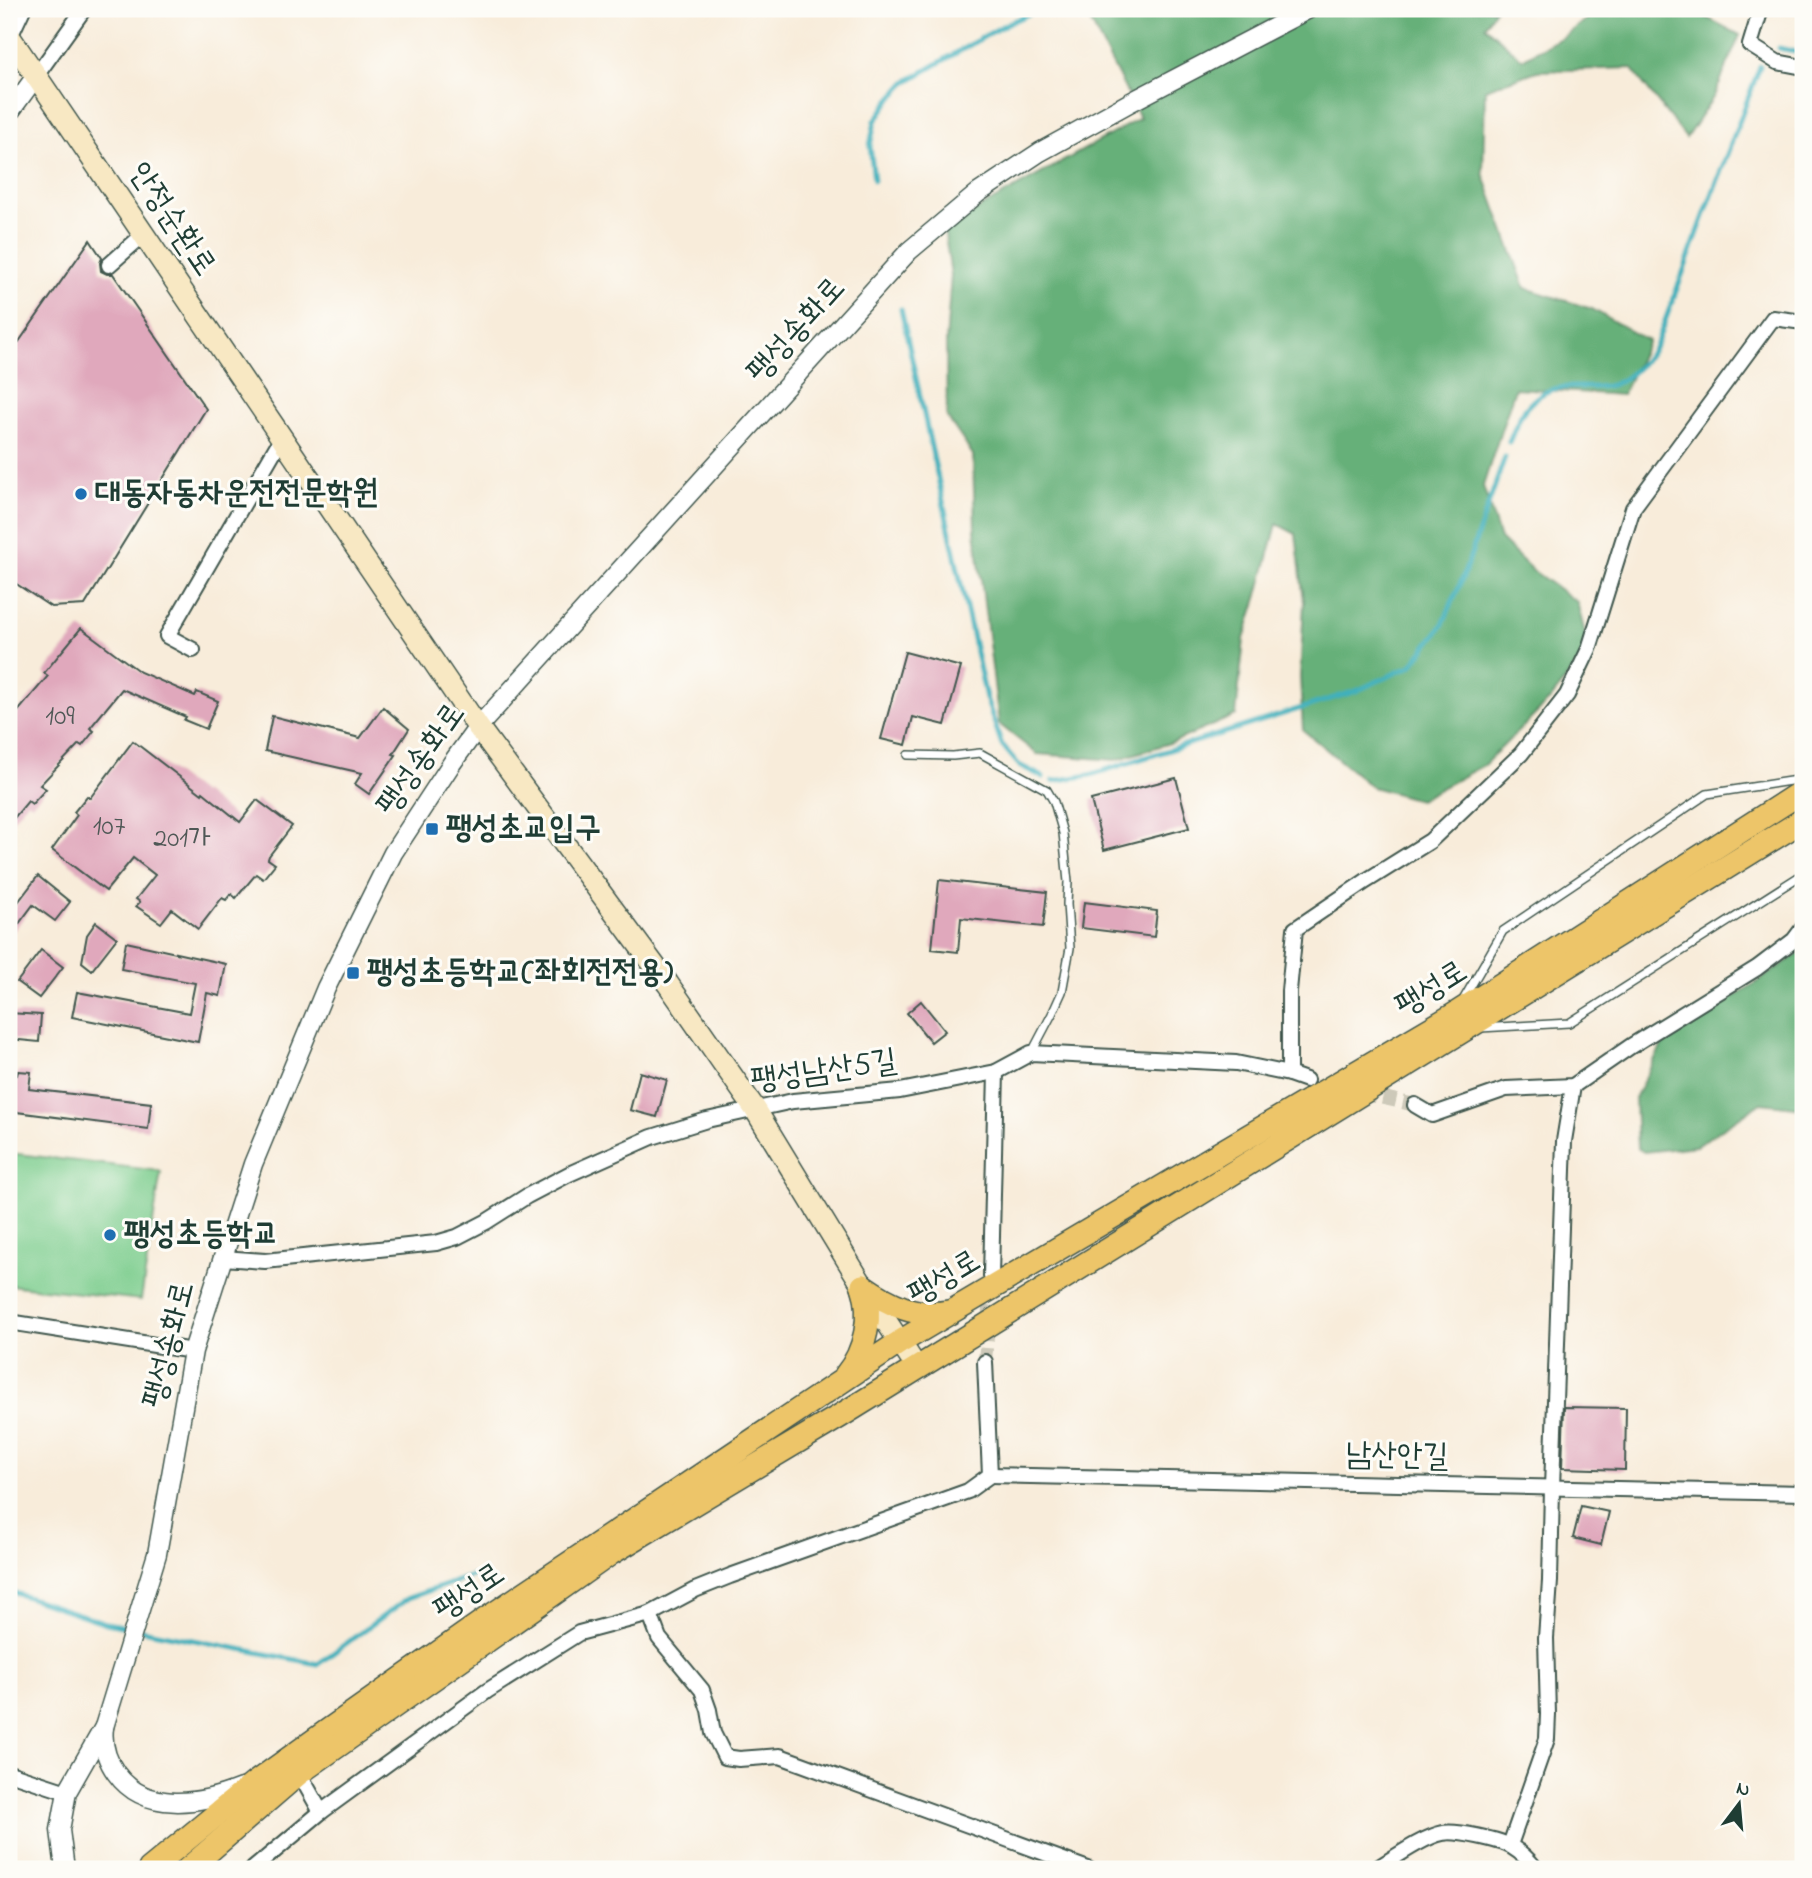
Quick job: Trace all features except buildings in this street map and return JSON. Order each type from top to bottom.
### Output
[{"type":"main road","name":"안정순환로","points":[[9,38],[478,727],[668,984],[755,1109],[863,1286],[917,1368]]},
{"type":"main road","name":"팽성로","points":[[188,1869],[299,1773],[611,1553],[917,1368],[1460,1022],[1803,790]]},
{"type":"main road","name":"팽성로","points":[[150,1869],[255,1783],[488,1618],[901,1342],[1460,1022],[1803,820]]},
{"type":"main road","points":[[863,1286],[883,1300],[905,1309],[924,1313],[951,1312]]},
{"type":"main road","points":[[838,1384],[853,1366],[863,1340],[869,1305],[863,1286]]},
{"type":"street","points":[[9,38],[23,9]]},
{"type":"street","points":[[9,113],[84,9]]},
{"type":"street","name":"팽성송화로","points":[[65,1869],[60,1830],[67,1792],[104,1727],[157,1554],[193,1351],[253,1164],[326,988],[393,853],[452,764],[478,727],[909,251],[978,193],[1040,152],[1309,9]]},
{"type":"street","points":[[1761,9],[1750,44],[1777,62],[1803,67]]},
{"type":"street","points":[[109,265],[143,235]]},
{"type":"street","points":[[1289,1074],[1289,991],[1295,929],[1430,841],[1521,754],[1567,695],[1589,649],[1633,508],[1773,318],[1803,322]]},
{"type":"street","points":[[193,650],[167,636],[281,439]]},
{"type":"street","points":[[1415,1105],[1432,1115],[1506,1089],[1573,1086],[1631,1046],[1757,968],[1794,940],[1803,928]]},
{"type":"street","points":[[1031,1054],[1236,1063],[1306,1080]]},
{"type":"street","name":"팽성남산5길","points":[[223,1258],[265,1261],[436,1242],[457,1237],[569,1174],[652,1137],[793,1101],[900,1091],[996,1072],[1031,1054]]},
{"type":"street","points":[[991,1276],[996,1072]]},
{"type":"street","points":[[1510,1845],[1547,1739],[1546,1637],[1564,1141],[1573,1086]]},
{"type":"street","points":[[9,1322],[193,1351]]},
{"type":"street","points":[[253,1869],[321,1812],[487,1691],[579,1633],[650,1614],[695,1590],[730,1576],[968,1490],[990,1475],[985,1362]]},
{"type":"street","name":"남산안길","points":[[990,1475],[1803,1493]]},
{"type":"street","points":[[650,1614],[659,1638],[702,1690],[713,1733],[725,1757],[739,1759],[780,1756],[1087,1869]]},
{"type":"street","points":[[104,1727],[102,1739],[113,1769],[130,1788],[141,1795],[171,1802],[187,1802],[223,1796],[255,1783]]},
{"type":"street","points":[[9,1773],[67,1792]]},
{"type":"street","points":[[299,1773],[321,1812]]},
{"type":"street","points":[[1376,1869],[1444,1832],[1468,1834],[1510,1845],[1536,1869]]},
{"type":"lane","points":[[908,755],[953,756],[980,753],[1047,790],[1054,802],[1063,833],[1070,948],[1062,992],[1031,1054]]},
{"type":"lane","points":[[1803,779],[1707,794],[1503,930],[1460,1022],[1569,1023],[1803,874]]},
{"type":"green space","points":[[1084,9],[1495,9],[1485,26],[1522,59],[1563,37],[1600,9],[1690,9],[1740,35],[1714,96],[1686,138],[1631,68],[1537,71],[1485,89],[1483,173],[1525,288],[1592,309],[1648,341],[1622,395],[1515,388],[1483,486],[1500,539],[1532,570],[1577,602],[1589,649],[1549,701],[1484,765],[1419,800],[1372,787],[1303,730],[1300,677],[1304,602],[1296,534],[1277,524],[1244,639],[1236,715],[1176,741],[1116,760],[1037,754],[999,724],[975,530],[973,455],[947,417],[946,342],[951,275],[944,228],[1140,118]]},
{"type":"green space","points":[[1803,950],[1803,1108],[1761,1103],[1696,1146],[1644,1152],[1637,1148],[1635,1098],[1665,1039]]},
{"type":"green space","points":[[9,1153],[161,1171],[141,1300],[9,1285]]},
{"type":"waterway","points":[[874,180],[870,146],[875,121],[906,82],[1006,24],[1040,9]]},
{"type":"waterway","points":[[1779,48],[1803,54]]},
{"type":"waterway","points":[[1509,442],[1523,412],[1545,392],[1564,387],[1614,384],[1635,370],[1652,351],[1760,66]]},
{"type":"waterway","points":[[901,309],[986,698],[1002,745],[1019,765],[1043,777]]},
{"type":"waterway","points":[[1053,781],[1090,775],[1356,691],[1411,666],[1442,626],[1463,577],[1505,457]]},
{"type":"waterway","points":[[9,1591],[106,1623],[318,1664],[408,1598],[472,1576]]},
{"type":"tunnel","points":[[1362,1093],[1415,1105]]},
{"type":"tunnel","points":[[985,1362],[991,1284]]},
{"type":"place","name":"대동자동차운전전문학원","points":[[81,494]]},
{"type":"place","name":"팽성초교입구","points":[[432,829]]},
{"type":"place","name":"팽성초등학교(좌회전전용)","points":[[353,973]]},
{"type":"place","name":"팽성초등학교","points":[[110,1235]]}]
